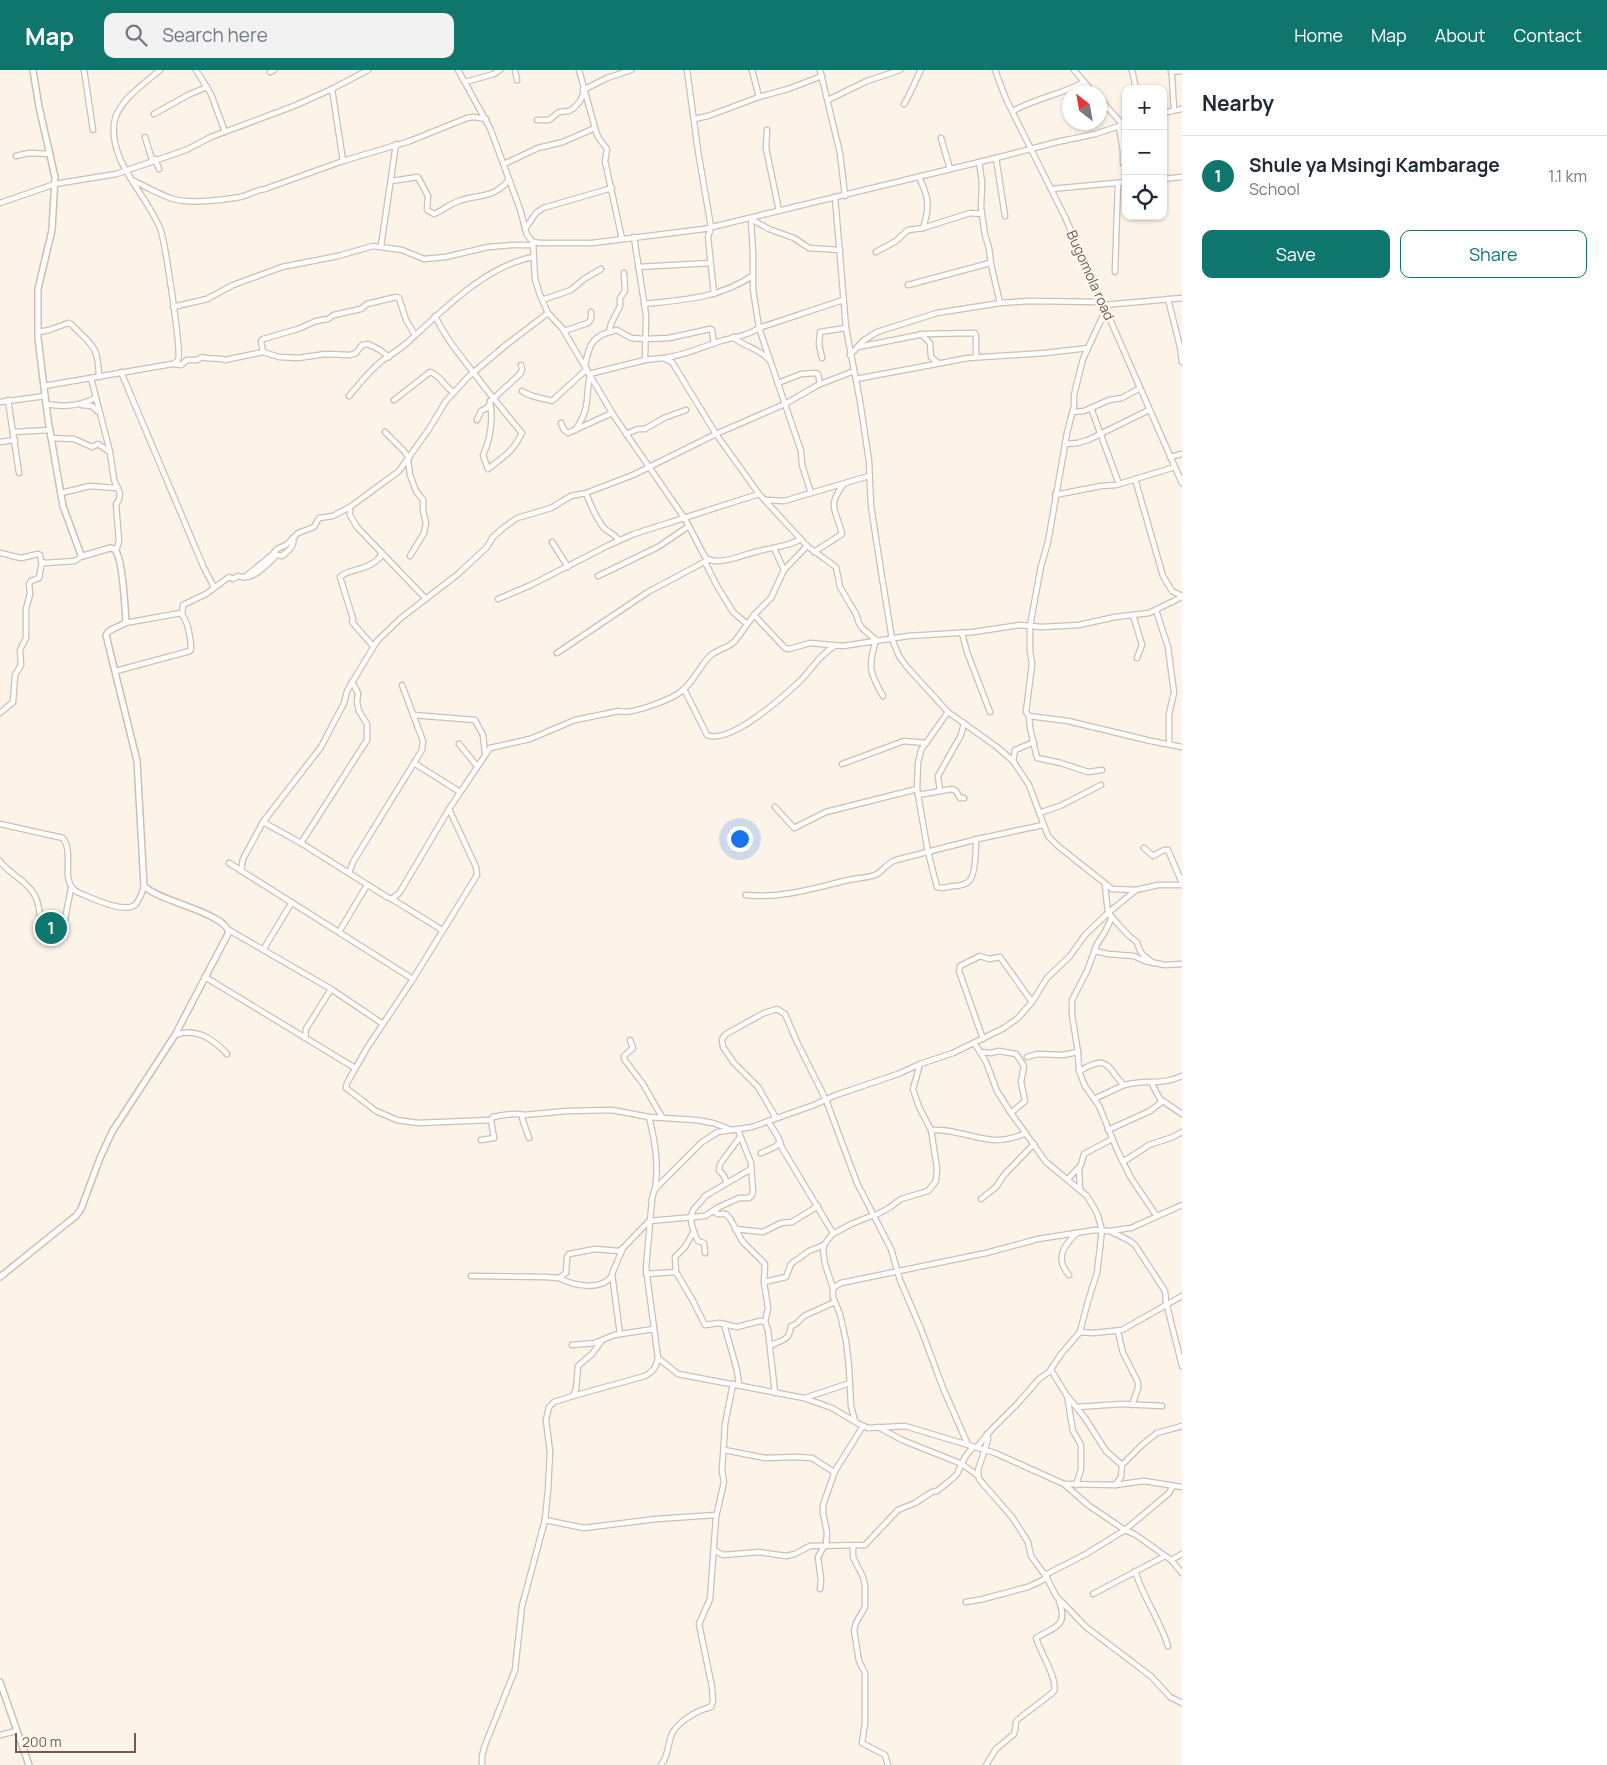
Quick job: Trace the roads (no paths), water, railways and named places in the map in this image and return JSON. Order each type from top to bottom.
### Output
[{"type":"street","points":[[33,70],[54,170],[55,184],[52,230],[38,289],[38,332],[46,404],[61,492],[68,521],[82,556]]},
{"type":"street","points":[[84,70],[93,130]]},
{"type":"street","points":[[160,70],[137,88],[116,116],[114,141],[125,170],[133,180],[160,229],[178,341],[179,355],[177,362],[172,364]]},
{"type":"street","points":[[196,70],[207,87],[225,132]]},
{"type":"street","points":[[458,70],[486,119],[504,164],[527,235],[533,244],[535,279],[548,313],[564,331],[612,413],[689,526],[717,586],[734,614],[747,624]]},
{"type":"street","points":[[465,82],[494,74],[500,70]]},
{"type":"street","points":[[515,70],[517,80]]},
{"type":"street","points":[[579,70],[583,91],[598,137],[607,149],[605,160],[622,239]]},
{"type":"street","points":[[537,120],[549,120],[559,113],[571,110],[577,106],[583,91],[607,78],[631,70]]},
{"type":"street","points":[[688,70],[711,227],[708,237],[714,294]]},
{"type":"street","points":[[752,70],[759,97]]},
{"type":"street","points":[[820,70],[840,153],[845,196]]},
{"type":"street","points":[[828,100],[866,81],[900,70]]},
{"type":"street","points":[[904,104],[921,70]]},
{"type":"street","name":"Bugomola road","points":[[994,70],[1012,111],[1065,217],[1182,483]]},
{"type":"street","points":[[1074,70],[1087,85]]},
{"type":"street","points":[[1132,70],[1135,85]]},
{"type":"street","points":[[0,203],[55,184],[116,174],[154,159],[186,150],[225,132],[294,106],[332,89],[365,71]]},
{"type":"street","points":[[1174,110],[1171,71],[1182,71]]},
{"type":"street","points":[[694,119],[708,116],[822,76]]},
{"type":"street","points":[[1012,111],[1023,104],[1060,93],[1084,82]]},
{"type":"street","points":[[154,114],[207,87]]},
{"type":"street","points":[[332,89],[343,161]]},
{"type":"street","points":[[1107,107],[1122,124]]},
{"type":"street","points":[[1167,112],[1182,109],[1182,116]]},
{"type":"street","points":[[133,180],[174,199],[196,201],[247,196],[256,190],[265,189],[343,161],[416,138],[469,118],[486,119]]},
{"type":"street","points":[[173,307],[207,299],[233,285],[282,267],[338,256],[373,246],[402,250],[424,260],[488,247],[622,239],[711,227],[845,196],[1032,148],[1095,134],[1122,125]]},
{"type":"street","points":[[504,164],[538,148],[563,142],[595,128]]},
{"type":"street","points":[[767,130],[766,148],[779,211]]},
{"type":"street","points":[[145,136],[159,169]]},
{"type":"street","points":[[941,138],[950,169]]},
{"type":"street","points":[[381,246],[396,144]]},
{"type":"street","points":[[16,156],[29,153],[50,154]]},
{"type":"street","points":[[996,158],[1005,216]]},
{"type":"street","points":[[978,162],[982,182],[982,214],[985,234],[1000,303]]},
{"type":"street","points":[[1167,178],[1182,176]]},
{"type":"street","points":[[391,180],[418,177],[428,196],[427,210],[434,214],[460,200],[477,198],[498,190],[509,179]]},
{"type":"street","points":[[919,177],[926,192],[928,205],[928,213],[923,228]]},
{"type":"street","points":[[1051,189],[1122,182]]},
{"type":"street","points":[[1115,272],[1118,183]]},
{"type":"street","points":[[525,228],[537,212],[543,208],[612,188]]},
{"type":"street","points":[[836,198],[846,328],[869,461],[871,506],[892,639],[899,656],[906,667],[948,712],[997,747],[1013,761],[1029,785],[1048,836],[1105,885],[1116,890],[1136,890],[1158,885],[1182,884],[1168,850],[1152,856],[1144,848]]},
{"type":"street","points":[[876,252],[896,241],[906,231],[923,228],[970,213],[982,214]]},
{"type":"street","points":[[751,219],[769,229],[794,238],[809,248],[840,250]]},
{"type":"street","points":[[751,219],[752,276],[758,328],[801,450],[802,465],[812,493]]},
{"type":"street","points":[[634,237],[647,322],[645,360]]},
{"type":"street","points":[[349,396],[368,373],[415,335],[451,302],[492,274],[518,260],[533,257]]},
{"type":"street","points":[[638,267],[710,263]]},
{"type":"street","points":[[908,285],[990,263]]},
{"type":"street","points":[[542,300],[571,290],[584,279],[601,269]]},
{"type":"street","points":[[609,332],[610,324],[620,306],[620,298],[625,291],[624,273]]},
{"type":"street","points":[[644,304],[699,298],[714,294],[752,276]]},
{"type":"street","points":[[263,352],[262,340],[298,329],[316,321],[328,319],[334,315],[361,309],[367,304],[396,297],[401,302],[406,320],[415,335]]},
{"type":"street","points":[[850,355],[876,332],[933,314],[1029,300],[1104,305],[1182,298]]},
{"type":"street","points":[[1168,299],[1182,355],[1182,362]]},
{"type":"street","points":[[522,391],[529,396],[540,396],[552,401],[588,371],[686,354],[843,300]]},
{"type":"street","points":[[1102,770],[1088,772],[1061,762],[1038,758],[1026,710],[1032,664],[1029,646],[1030,626],[1040,566],[1048,542],[1055,495],[1083,358],[1104,305]]},
{"type":"street","points":[[564,331],[588,323],[591,319],[591,312]]},
{"type":"street","points":[[244,578],[276,550],[286,545],[298,534],[314,527],[319,518],[333,516],[350,507],[399,471],[453,392],[473,372],[548,313]]},
{"type":"street","points":[[435,316],[450,342],[492,399],[522,433],[508,454],[487,469],[483,455],[491,423],[492,399]]},
{"type":"street","points":[[38,332],[68,323],[71,324],[93,346],[97,358],[99,377]]},
{"type":"street","points":[[822,358],[819,344],[820,332],[846,328]]},
{"type":"street","points":[[575,431],[583,419],[588,402],[588,350],[592,342],[600,336],[617,330],[631,338],[669,338],[710,329],[712,330],[714,343]]},
{"type":"street","points":[[1176,332],[1182,329]]},
{"type":"street","points":[[857,348],[922,334],[975,333],[976,357]]},
{"type":"street","points":[[922,334],[930,343],[931,357],[938,363]]},
{"type":"street","points":[[733,337],[742,344],[762,353],[771,362]]},
{"type":"street","points":[[44,386],[172,364],[181,365],[186,360],[197,360],[203,357],[209,359],[219,357],[226,360],[263,352],[279,357],[298,358],[325,354],[346,356],[356,353],[360,346],[368,344],[389,357]]},
{"type":"street","points":[[856,380],[976,357],[1045,353],[1088,348]]},
{"type":"street","points":[[665,358],[672,362],[677,369],[716,434],[759,494],[807,546],[834,565],[840,587],[856,614],[859,623],[876,640]]},
{"type":"street","points":[[477,420],[492,399],[521,373],[521,365]]},
{"type":"street","points":[[121,372],[204,568],[214,587]]},
{"type":"street","points":[[394,400],[430,372],[438,376],[443,384],[453,392]]},
{"type":"street","points":[[241,871],[243,859],[263,822],[320,747],[344,703],[345,693],[374,646],[398,621],[426,600],[443,584],[456,576],[488,547],[493,537],[502,529],[516,519],[551,508],[572,496],[586,493],[633,475],[716,434],[785,404],[820,384],[854,372]]},
{"type":"street","points":[[778,383],[801,374],[816,373],[818,374],[820,384]]},
{"type":"street","points":[[91,378],[117,488],[120,493],[116,504],[119,541],[116,551],[124,596],[125,623]]},
{"type":"street","points":[[1072,412],[1084,411],[1108,400],[1122,398],[1140,388]]},
{"type":"street","points":[[0,402],[45,396]]},
{"type":"street","points":[[81,405],[95,398]]},
{"type":"street","points":[[8,400],[19,473]]},
{"type":"street","points":[[46,404],[92,406],[99,413]]},
{"type":"street","points":[[1091,408],[1104,448],[1119,484]]},
{"type":"street","points":[[626,434],[638,429],[645,429],[664,418],[686,410]]},
{"type":"street","points":[[1065,444],[1082,442],[1149,410]]},
{"type":"street","points":[[561,423],[566,433],[575,431],[612,413]]},
{"type":"street","points":[[13,432],[50,430]]},
{"type":"street","points":[[385,432],[404,450],[408,459],[410,475],[416,490],[423,500],[426,522],[424,533],[410,556]]},
{"type":"street","points":[[51,438],[74,439],[92,447],[97,444],[110,452]]},
{"type":"street","points":[[0,442],[15,440]]},
{"type":"street","points":[[1170,457],[1182,454]]},
{"type":"street","points":[[1055,495],[1119,484],[1175,467]]},
{"type":"street","points":[[765,500],[782,502],[869,476]]},
{"type":"street","points":[[1135,479],[1163,576],[1172,591],[1182,596]]},
{"type":"street","points":[[814,552],[842,534],[835,513],[834,499],[844,484]]},
{"type":"street","points":[[61,492],[90,486],[117,488]]},
{"type":"street","points":[[586,493],[590,504],[605,528],[619,540]]},
{"type":"street","points":[[498,599],[568,567],[619,540],[671,521],[684,519],[700,512],[759,494]]},
{"type":"street","points":[[350,507],[349,512],[352,518],[426,600]]},
{"type":"street","points":[[598,576],[658,547],[689,526]]},
{"type":"street","points":[[116,672],[190,651],[191,647],[186,624],[182,615],[183,605],[206,594],[230,576],[233,579],[238,576],[244,578],[252,576],[278,556],[282,556],[293,545],[293,538]]},
{"type":"street","points":[[557,654],[648,592],[706,561],[730,559],[790,544],[801,539]]},
{"type":"street","points":[[552,542],[568,567]]},
{"type":"street","points":[[392,899],[400,892],[449,809],[477,766],[492,748],[530,739],[575,720],[638,709],[667,699],[684,689],[711,655],[732,644],[754,614],[771,598],[784,570],[807,546]]},
{"type":"street","points":[[42,562],[77,560],[82,556],[110,548],[116,551]]},
{"type":"street","points":[[774,548],[784,570]]},
{"type":"street","points":[[374,646],[352,623],[340,576],[373,563],[381,556],[381,552]]},
{"type":"street","points":[[0,553],[21,558],[38,554],[42,562],[39,578],[31,581],[29,584],[30,594],[26,609],[27,632],[20,650],[21,665],[15,675],[13,702],[0,713]]},
{"type":"street","points":[[754,614],[787,649],[810,643],[837,646],[920,634],[962,633],[1020,625],[1079,625],[1156,610],[1182,596]]},
{"type":"street","points":[[1156,610],[1168,647],[1174,693],[1169,714],[1169,743]]},
{"type":"street","points":[[71,888],[77,892],[124,909],[129,908],[138,901],[144,886],[137,761],[106,635],[109,631],[125,623],[179,613],[182,615]]},
{"type":"street","points":[[1133,615],[1142,646],[1137,658]]},
{"type":"street","points":[[962,633],[990,712]]},
{"type":"street","points":[[876,640],[870,660],[872,677],[883,696]]},
{"type":"street","points":[[684,689],[707,736],[722,736],[743,726],[776,702],[802,679],[826,651],[837,646]]},
{"type":"street","points":[[301,843],[367,740],[368,724],[359,711],[358,693],[352,682]]},
{"type":"street","points":[[349,873],[353,862],[423,746],[402,685]]},
{"type":"street","points":[[948,712],[924,743],[918,763],[918,792],[928,852],[937,887],[957,886],[971,880],[976,839]]},
{"type":"street","points":[[413,714],[475,720],[482,735],[485,755]]},
{"type":"street","points":[[1028,716],[1068,721],[1182,747]]},
{"type":"street","points":[[940,791],[938,776],[961,736],[964,723]]},
{"type":"street","points":[[842,764],[904,741],[924,743]]},
{"type":"street","points":[[1013,761],[1016,750],[1034,742]]},
{"type":"street","points":[[459,744],[477,766]]},
{"type":"street","points":[[414,763],[460,792]]},
{"type":"street","points":[[1039,814],[1060,806],[1101,785]]},
{"type":"street","points":[[775,807],[794,828],[826,812],[918,792],[952,789],[960,798],[964,798]]},
{"type":"street","points":[[449,809],[477,873],[413,979],[355,1068],[347,1083],[347,1089],[376,1111],[390,1118],[418,1123],[491,1120],[494,1117],[510,1116],[516,1113],[524,1115],[612,1110],[649,1117],[704,1121],[736,1130],[749,1156],[753,1192],[751,1197],[746,1199],[740,1198],[719,1207],[705,1216],[649,1221],[619,1251],[595,1249],[570,1254],[567,1257],[566,1273],[559,1278]]},
{"type":"street","points":[[263,822],[301,843],[442,930]]},
{"type":"street","points":[[0,824],[63,838],[67,848],[68,878],[71,888],[63,930],[52,931],[44,928],[35,895],[25,884],[6,870],[0,861]]},
{"type":"street","points":[[746,895],[776,896],[860,877],[874,876],[892,862],[976,839],[1043,825]]},
{"type":"street","points":[[229,863],[413,979]]},
{"type":"street","points":[[339,932],[367,885]]},
{"type":"street","points":[[1105,885],[1108,913],[1137,942],[1138,950],[1141,954],[1153,962]]},
{"type":"street","points":[[144,886],[152,892],[210,916],[229,930],[331,989],[383,1024]]},
{"type":"street","points":[[654,1191],[710,1135],[768,1121],[898,1074],[975,1044],[1013,1022],[1032,1002],[1053,971],[1070,956],[1086,935],[1108,913],[1136,890]]},
{"type":"street","points":[[263,950],[292,902]]},
{"type":"street","points":[[1112,918],[1097,944],[1087,971],[1072,1000],[1079,1071],[1131,1178],[1156,1216]]},
{"type":"street","points":[[0,1276],[76,1216],[86,1199],[100,1158],[112,1132],[174,1035],[229,934],[229,930]]},
{"type":"street","points":[[1095,951],[1102,954],[1134,956],[1169,965],[1182,964]]},
{"type":"street","points":[[982,1039],[959,972],[961,965],[980,956],[989,959],[1000,957],[1032,1002]]},
{"type":"street","points":[[205,977],[355,1068]]},
{"type":"street","points":[[305,1038],[306,1028],[331,989]]},
{"type":"street","points":[[776,1118],[758,1087],[734,1063],[723,1047],[722,1039],[726,1034],[777,1009],[785,1012],[796,1042],[826,1100],[857,1183],[891,1248],[943,1388],[973,1446]]},
{"type":"street","points":[[174,1035],[193,1031],[218,1045],[227,1054]]},
{"type":"street","points":[[630,1040],[633,1048],[624,1058],[643,1084],[662,1117]]},
{"type":"street","points":[[714,1550],[723,1555],[759,1552],[786,1556],[795,1554],[807,1547],[861,1546],[867,1543],[894,1513],[938,1490],[957,1474],[973,1446],[1018,1403],[1039,1379],[1051,1370],[1080,1332],[1097,1273],[1102,1230],[1095,1208],[1080,1189],[1046,1162],[997,1091],[986,1062],[975,1044]]},
{"type":"street","points":[[979,1052],[991,1053],[999,1051],[1016,1054],[1024,1066],[1021,1082],[1025,1101],[1011,1113]]},
{"type":"street","points":[[1027,1057],[1037,1054],[1063,1056],[1078,1052]]},
{"type":"street","points":[[1079,1071],[1101,1063],[1111,1069],[1119,1082],[1124,1085]]},
{"type":"street","points":[[764,1282],[786,1277],[791,1264],[809,1251],[824,1245],[833,1234],[851,1224],[874,1216],[904,1197],[928,1191],[936,1181],[937,1168],[931,1130],[919,1107],[914,1090],[920,1064]]},
{"type":"street","points":[[1094,1099],[1124,1085],[1140,1082],[1167,1082],[1182,1076]]},
{"type":"street","points":[[1151,1082],[1157,1095],[1182,1114]]},
{"type":"street","points":[[1108,1130],[1150,1111],[1163,1101]]},
{"type":"street","points":[[524,1115],[522,1120],[529,1138]]},
{"type":"street","points":[[482,1765],[485,1745],[515,1670],[522,1606],[545,1520],[550,1452],[546,1420],[550,1404],[645,1376],[655,1369],[658,1358],[646,1274],[649,1221],[657,1178],[657,1159],[649,1117]]},
{"type":"street","points":[[481,1140],[494,1138],[491,1120]]},
{"type":"street","points":[[768,1121],[833,1234]]},
{"type":"street","points":[[931,1130],[949,1131],[966,1136],[1000,1141],[1026,1133]]},
{"type":"street","points":[[1123,1162],[1149,1145],[1182,1132]]},
{"type":"street","points":[[727,1183],[719,1167],[740,1137]]},
{"type":"street","points":[[1080,1189],[1079,1168],[1084,1154],[1112,1139]]},
{"type":"street","points":[[761,1154],[780,1142]]},
{"type":"street","points":[[981,1199],[996,1187],[1004,1175],[1034,1144]]},
{"type":"street","points":[[705,1253],[704,1243],[698,1241],[694,1232],[693,1210],[705,1197],[751,1168]]},
{"type":"street","points":[[1068,1179],[1079,1168]]},
{"type":"street","points":[[735,1229],[765,1232],[781,1223],[792,1222],[818,1206]]},
{"type":"street","points":[[833,1288],[841,1283],[1002,1249],[1038,1238],[1131,1228],[1182,1206]]},
{"type":"street","points":[[713,1211],[718,1214],[726,1214],[742,1241],[765,1264],[764,1282],[768,1308],[765,1322],[768,1330],[775,1393]]},
{"type":"street","points":[[1110,1231],[1130,1241],[1140,1251],[1154,1276],[1166,1292],[1167,1305],[1182,1366]]},
{"type":"street","points":[[694,1232],[685,1247],[674,1257],[676,1272],[704,1324],[707,1326],[716,1323],[736,1327],[760,1321],[765,1322]]},
{"type":"street","points":[[1069,1275],[1063,1266],[1062,1252],[1064,1247],[1077,1233]]},
{"type":"street","points":[[824,1245],[825,1264],[844,1331],[849,1367],[851,1406],[855,1422]]},
{"type":"street","points":[[471,1276],[546,1277],[559,1278],[573,1284],[596,1285],[606,1282],[612,1276],[624,1248]]},
{"type":"street","points":[[646,1274],[676,1272]]},
{"type":"street","points":[[612,1276],[620,1334]]},
{"type":"street","points":[[1080,1332],[1093,1334],[1118,1332],[1182,1296]]},
{"type":"street","points":[[770,1346],[785,1340],[790,1334],[791,1326],[804,1316],[835,1302]]},
{"type":"street","points":[[661,1765],[665,1759],[674,1729],[702,1709],[712,1706],[712,1687],[699,1624],[710,1599],[717,1505],[724,1482],[722,1471],[725,1424],[736,1385],[737,1370],[724,1324]]},
{"type":"street","points":[[572,1345],[601,1342],[620,1334],[654,1329]]},
{"type":"street","points":[[1118,1332],[1123,1353],[1138,1382],[1138,1388],[1132,1405]]},
{"type":"street","points":[[1175,1340],[1182,1337]]},
{"type":"street","points":[[573,1396],[576,1390],[578,1366],[592,1354],[601,1342]]},
{"type":"street","points":[[658,1358],[678,1374],[804,1398],[832,1408],[863,1426],[904,1426],[985,1449],[1064,1484],[1088,1505],[1165,1556],[1182,1573]]},
{"type":"street","points":[[1051,1370],[1067,1396],[1099,1438],[1106,1451],[1122,1465]]},
{"type":"street","points":[[804,1398],[850,1383]]},
{"type":"street","points":[[1067,1396],[1073,1431],[1081,1445],[1081,1469],[1076,1485]]},
{"type":"street","points":[[1077,1407],[1121,1404],[1162,1406]]},
{"type":"street","points":[[820,1589],[821,1580],[817,1561],[825,1546],[827,1532],[823,1508],[834,1472],[863,1426]]},
{"type":"street","points":[[1115,1486],[1121,1477],[1122,1465],[1150,1437],[1162,1431],[1182,1426]]},
{"type":"street","points":[[878,1427],[902,1440],[962,1464],[977,1475],[980,1482],[1012,1517],[1028,1542],[1032,1556],[1059,1600],[1063,1615],[1059,1623],[1052,1631],[1036,1638],[1040,1652],[1055,1682],[1054,1691],[1019,1718],[1016,1722],[1014,1734],[996,1749],[986,1765]]},
{"type":"street","points":[[977,1475],[988,1439],[987,1434]]},
{"type":"street","points":[[724,1450],[765,1458],[812,1458],[834,1472]]},
{"type":"street","points":[[1064,1484],[1115,1486],[1144,1481],[1182,1488]]},
{"type":"street","points":[[966,1602],[1028,1587],[1125,1530],[1169,1493],[1173,1486]]},
{"type":"street","points":[[545,1520],[584,1528],[656,1519],[716,1515]]},
{"type":"street","points":[[853,1546],[853,1557],[865,1586],[864,1607],[854,1630],[859,1661],[865,1673],[865,1723],[862,1742],[885,1755],[888,1765]]},
{"type":"street","points":[[1170,1560],[1182,1554]]},
{"type":"street","points":[[1093,1594],[1165,1556]]},
{"type":"street","points":[[1135,1571],[1140,1588],[1168,1646]]},
{"type":"street","points":[[1059,1600],[1086,1627],[1152,1677],[1170,1697],[1181,1701]]},
{"type":"street","points":[[0,1682],[29,1765]]},
{"type":"street","points":[[0,1735],[16,1731]]},
{"type":"place","name":"Shule ya Msingi Kambarage","points":[[51,928]]}]
